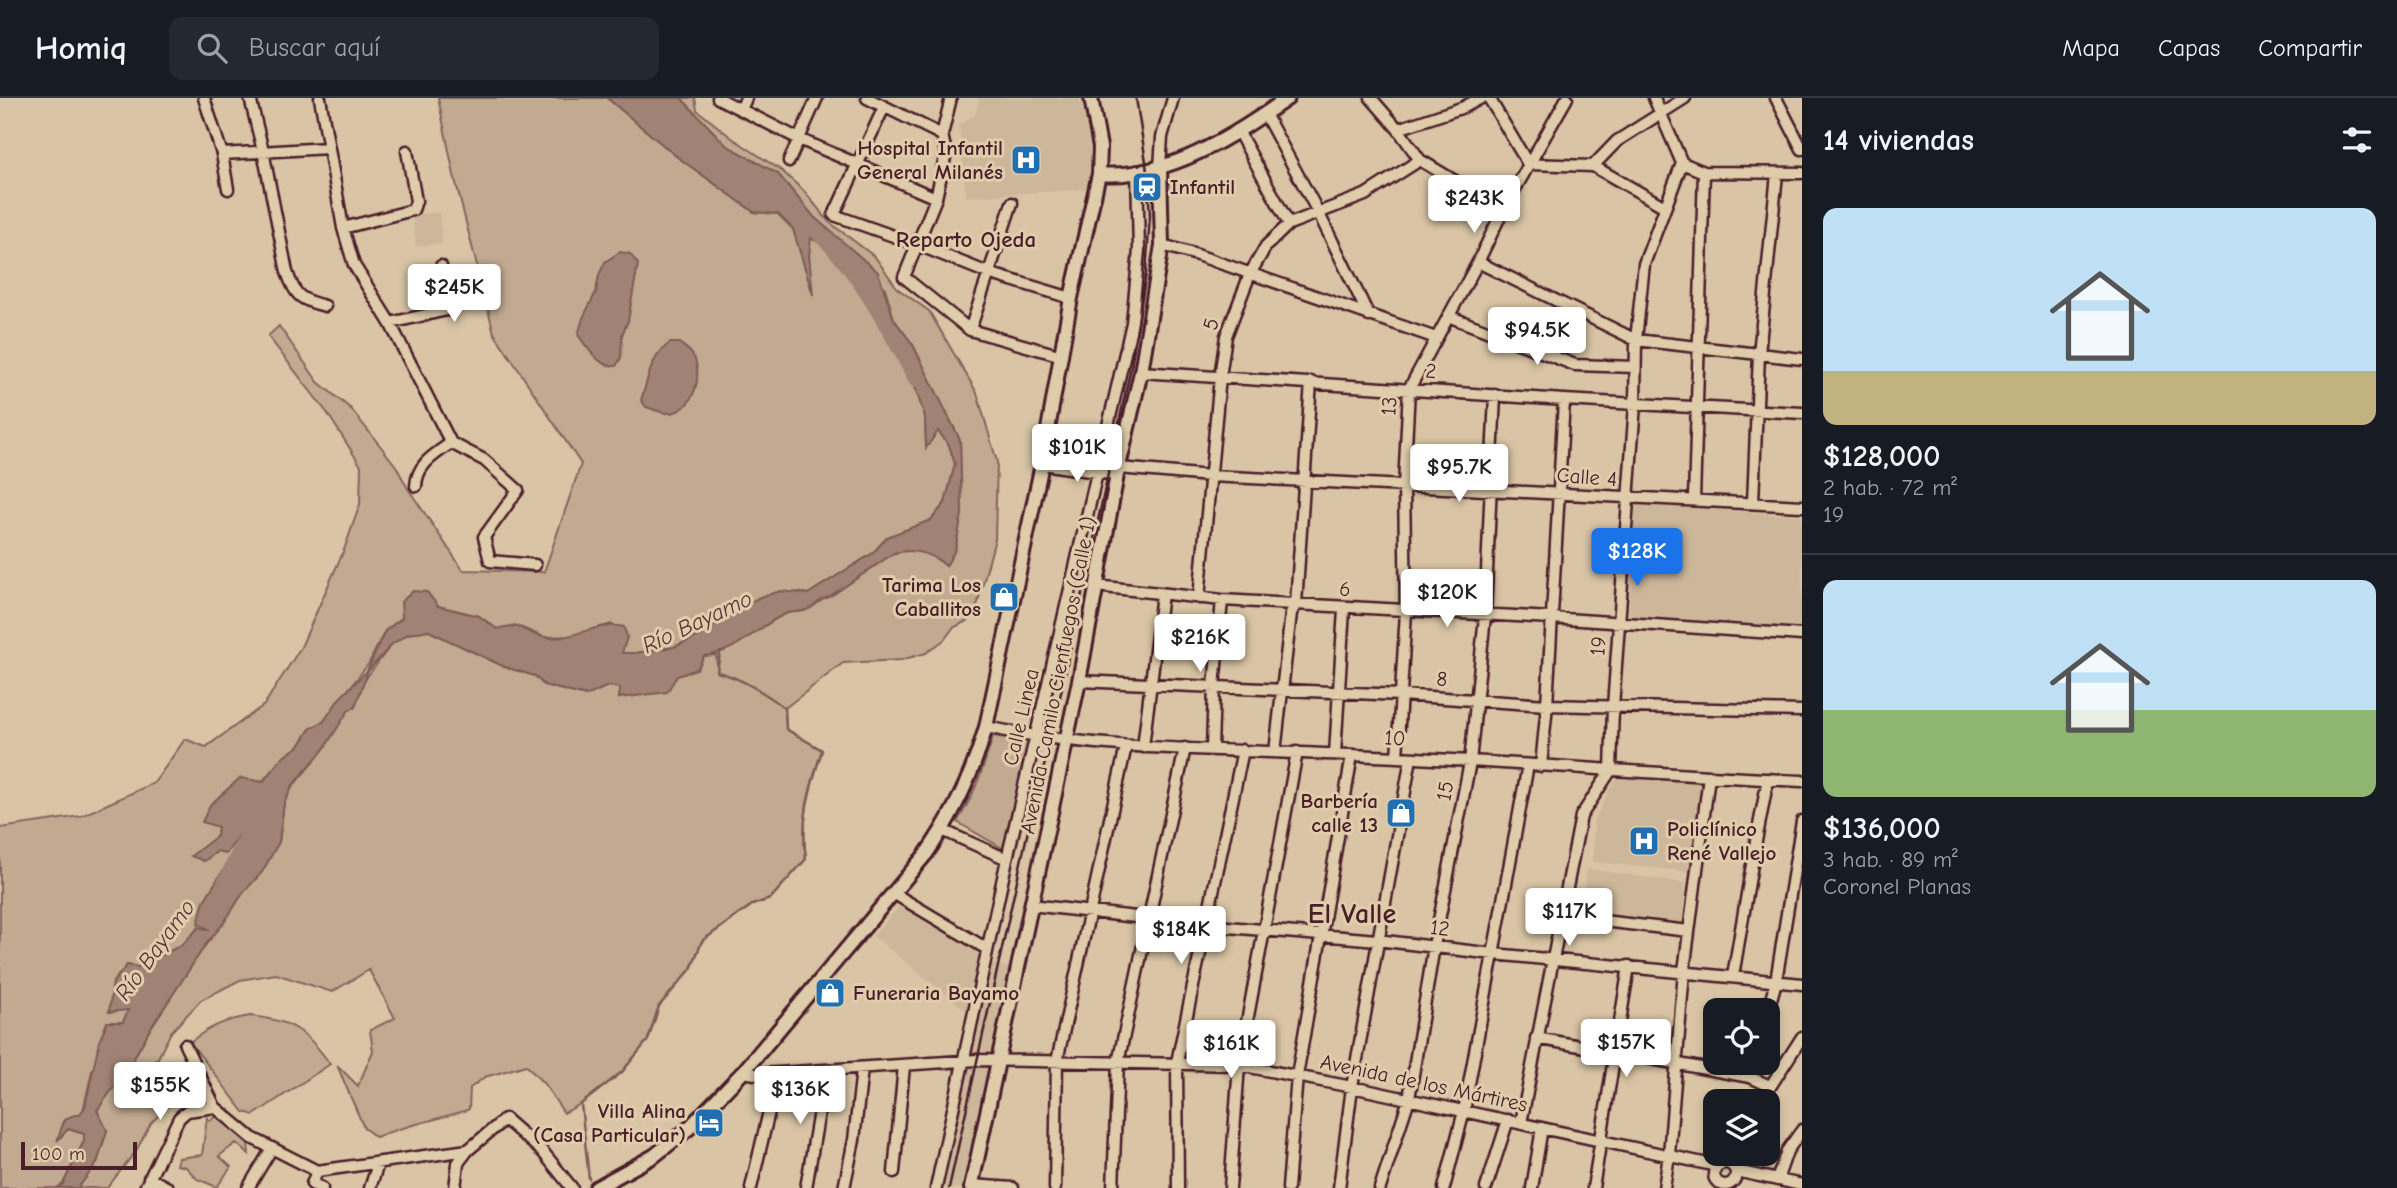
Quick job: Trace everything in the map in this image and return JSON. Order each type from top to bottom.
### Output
[{"type":"main road","points":[[1091,98],[1100,147],[1108,167],[1113,171],[1133,172]]},
{"type":"main road","points":[[1099,174],[1160,167],[1217,143],[1288,98]]},
{"type":"main road","points":[[600,1187],[669,1145],[743,1072],[893,893],[942,830],[964,793],[977,761],[986,727],[1042,464],[1071,298],[1099,174],[1100,147]]},
{"type":"main road","name":"Avenida Camilo Cienfuegos (Calle 1)","points":[[971,1187],[1079,681],[1118,471],[1142,372],[1162,245],[1160,167]]},
{"type":"street","points":[[204,98],[222,154],[228,189]]},
{"type":"street","points":[[250,98],[264,150],[287,272],[299,296],[306,302],[325,306]]},
{"type":"street","points":[[320,98],[343,228],[354,265],[390,323],[451,443],[484,460],[519,490],[484,537],[490,561],[536,565]]},
{"type":"street","points":[[718,98],[799,139],[936,198]]},
{"type":"street","points":[[741,110],[746,98]]},
{"type":"street","points":[[789,160],[817,98]]},
{"type":"street","points":[[867,98],[942,135]]},
{"type":"street","points":[[951,98],[942,135],[946,153],[936,198],[904,277],[970,330],[1062,356]]},
{"type":"street","points":[[1160,167],[1162,137],[1173,98]]},
{"type":"street","points":[[1371,98],[1420,160],[1503,210]]},
{"type":"street","points":[[1398,129],[1464,107],[1481,98]]},
{"type":"street","points":[[1489,98],[1528,164],[1593,166],[1665,206]]},
{"type":"street","name":"13","points":[[1397,757],[1406,612],[1404,485],[1409,389],[1503,210],[1567,98]]},
{"type":"street","points":[[1654,98],[1682,163],[1704,172],[1802,173]]},
{"type":"street","points":[[1593,166],[1617,141],[1685,98]]},
{"type":"street","points":[[1776,98],[1802,149]]},
{"type":"street","points":[[884,107],[834,215],[988,273],[1071,298]]},
{"type":"street","points":[[1265,114],[1318,212],[1369,316]]},
{"type":"street","points":[[1238,131],[1289,224]]},
{"type":"street","points":[[222,154],[328,148]]},
{"type":"street","points":[[343,228],[413,210],[416,201],[407,151]]},
{"type":"street","name":"5","points":[[1199,598],[1226,336],[1250,274],[1266,246],[1289,224],[1365,195],[1420,160]]},
{"type":"street","name":"19","points":[[1611,771],[1636,340],[1644,264],[1682,163]]},
{"type":"street","name":"Calle Linea","points":[[936,1188],[1007,859],[1132,323],[1139,250],[1133,172]]},
{"type":"street","points":[[1694,500],[1704,172]]},
{"type":"street","points":[[1753,503],[1759,354],[1777,174]]},
{"type":"street","points":[[970,330],[1012,203]]},
{"type":"street","points":[[1162,245],[1436,338]]},
{"type":"street","points":[[1478,262],[1636,340],[1802,359]]},
{"type":"street","points":[[390,323],[446,310],[441,266]]},
{"type":"street","points":[[1448,316],[1575,365],[1636,367]]},
{"type":"street","name":"2","points":[[1142,372],[1802,413]]},
{"type":"street","points":[[1275,752],[1291,613],[1296,604],[1311,382]]},
{"type":"street","name":"15","points":[[1380,1188],[1409,1099],[1434,946],[1470,762],[1485,615],[1495,395]]},
{"type":"street","points":[[1541,766],[1547,705],[1564,400]]},
{"type":"street","points":[[416,486],[416,475],[420,467],[451,443]]},
{"type":"street","name":"Calle 4","points":[[1042,464],[1098,472],[1210,475],[1802,506]]},
{"type":"street","name":"6","points":[[1096,586],[1222,600],[1802,635]]},
{"type":"street","points":[[1143,747],[1163,594]]},
{"type":"street","points":[[1212,749],[1214,687],[1222,600]]},
{"type":"street","points":[[1335,754],[1344,608]]},
{"type":"street","name":"8","points":[[1079,681],[1400,695],[1547,705],[1802,711]]},
{"type":"street","name":"10","points":[[986,727],[1036,737],[1126,746],[1397,757],[1802,781]]},
{"type":"street","points":[[1055,1188],[1057,1061],[1126,746]]},
{"type":"street","points":[[1113,1188],[1118,1063],[1185,748]]},
{"type":"street","points":[[1178,1188],[1177,1062],[1244,750]]},
{"type":"street","points":[[1230,1188],[1239,1065],[1297,752]]},
{"type":"street","points":[[1288,1188],[1297,1076],[1352,755]]},
{"type":"street","points":[[1339,1188],[1352,1087],[1410,758]]},
{"type":"street","points":[[1444,1188],[1464,1111],[1528,765]]},
{"type":"street","points":[[1521,1123],[1551,958],[1581,816],[1611,771]]},
{"type":"street","points":[[1664,1188],[1684,971],[1709,776]]},
{"type":"street","points":[[1733,976],[1768,779]]},
{"type":"street","points":[[1771,998],[1799,857],[1802,821]]},
{"type":"street","points":[[942,830],[1007,859]]},
{"type":"street","points":[[893,893],[987,949]]},
{"type":"street","name":"12","points":[[1031,905],[1263,931],[1377,940],[1802,984]]},
{"type":"street","points":[[1560,916],[1689,931]]},
{"type":"street","points":[[1593,1188],[1629,966]]},
{"type":"street","points":[[1768,1089],[1802,1037]]},
{"type":"street","points":[[1536,1038],[1750,1077],[1770,1086]]},
{"type":"street","points":[[185,1045],[215,1107],[252,1138],[317,1171],[468,1150]]},
{"type":"street","name":"Avenida de los Mártires","points":[[743,1072],[755,1074],[862,1069],[964,1061],[1239,1065],[1669,1155],[1703,1159]]},
{"type":"street","points":[[894,1172],[904,1066]]},
{"type":"street","points":[[844,1188],[854,1140],[862,1069]]},
{"type":"street","points":[[806,1188],[825,1070]]},
{"type":"street","points":[[751,1188],[778,1073]]},
{"type":"street","points":[[145,1188],[179,1118],[187,1111],[215,1107]]},
{"type":"street","points":[[455,1188],[458,1163],[468,1150],[505,1119],[543,1152],[572,1188]]},
{"type":"street","points":[[1486,1188],[1508,1121]]},
{"type":"street","points":[[1532,1188],[1542,1128]]},
{"type":"street","points":[[1777,1180],[1787,1151],[1802,1130]]},
{"type":"street","points":[[248,1188],[272,1148]]},
{"type":"street","points":[[370,1188],[378,1164]]},
{"type":"street","points":[[1720,1166],[1713,1175],[1712,1185],[1734,1185],[1736,1171],[1733,1166]]},
{"type":"street","points":[[315,1187],[317,1171]]},
{"type":"street","points":[[1736,1171],[1802,1185]]},
{"type":"street","points":[[149,1178],[167,1188]]},
{"type":"street","points":[[971,1187],[1013,1188]]},
{"type":"shaded area","points":[[438,98],[607,98],[676,156],[754,212],[778,214],[793,229],[812,289],[810,238],[839,251],[868,286],[900,342],[925,417],[926,447],[938,431],[949,445],[955,464],[945,503],[931,520],[887,537],[873,553],[808,594],[798,592],[733,611],[704,634],[674,647],[621,653],[627,637],[611,624],[571,636],[544,637],[515,625],[497,629],[479,616],[438,606],[402,618],[385,631],[369,663],[324,721],[310,729],[299,746],[281,759],[262,782],[240,778],[210,805],[218,827],[217,836],[192,857],[243,830],[248,831],[229,875],[222,872],[204,901],[199,927],[190,937],[182,945],[138,967],[127,965],[129,1009],[92,1071],[83,1111],[64,1120],[59,1138],[68,1129],[85,1134],[63,1184],[57,1188],[0,1188],[0,828],[81,816],[154,783],[185,739],[206,747],[264,705],[301,647],[344,550],[360,504],[361,466],[328,414],[268,336],[279,326],[318,382],[351,409],[396,466],[407,487],[463,570],[544,572],[581,464],[494,333],[454,175]]},
{"type":"shaded area","points":[[607,98],[681,98],[726,145],[778,174],[814,217],[878,272],[894,319],[913,345],[960,440],[962,514],[955,550],[946,566],[922,553],[894,553],[809,609],[785,614],[737,645],[717,654],[704,656],[697,669],[677,676],[667,692],[619,698],[620,688],[608,686],[586,696],[544,685],[535,676],[505,667],[427,630],[408,634],[392,644],[368,671],[355,707],[348,711],[324,749],[292,786],[284,803],[279,842],[262,872],[243,893],[206,944],[150,1029],[129,1067],[97,1110],[107,1130],[97,1163],[78,1188],[57,1188],[63,1184],[84,1141],[84,1134],[68,1129],[57,1141],[62,1127],[66,1119],[79,1115],[85,1107],[99,1042],[107,1022],[123,1022],[128,1010],[109,1012],[113,982],[127,965],[138,967],[182,945],[199,927],[210,930],[198,923],[204,901],[223,871],[229,874],[248,831],[243,830],[226,854],[218,851],[204,861],[191,856],[217,836],[218,827],[202,822],[210,805],[240,778],[263,782],[281,759],[299,746],[310,729],[324,721],[339,699],[367,671],[385,631],[402,618],[401,602],[413,591],[427,592],[438,606],[479,616],[497,629],[518,627],[536,635],[554,638],[604,626],[624,627],[627,637],[622,653],[674,647],[704,634],[733,611],[760,597],[781,591],[808,594],[873,553],[887,537],[931,520],[945,503],[955,464],[949,445],[938,431],[926,448],[925,417],[900,342],[868,286],[839,252],[811,238],[809,256],[813,295],[793,229],[778,214],[754,212],[676,156]]},
{"type":"shaded area","points":[[681,98],[695,98],[697,110],[732,138],[782,171],[804,191],[829,222],[875,257],[898,289],[929,311],[977,393],[997,462],[995,539],[974,617],[953,628],[944,640],[926,653],[901,660],[843,663],[785,708],[786,729],[822,750],[805,817],[806,859],[770,899],[752,905],[702,941],[691,969],[659,1006],[648,1040],[622,1072],[581,1104],[564,1113],[545,1085],[526,1065],[485,1077],[470,1088],[467,1110],[376,1137],[364,1128],[337,1065],[358,1086],[373,1051],[370,1030],[395,1018],[369,970],[332,992],[276,974],[240,980],[201,1000],[171,1032],[157,1060],[154,1059],[163,1090],[168,1091],[172,1102],[151,1123],[136,1151],[107,1188],[78,1188],[97,1163],[107,1130],[97,1111],[206,944],[243,893],[262,872],[279,842],[284,803],[293,786],[324,749],[348,710],[355,707],[367,677],[392,644],[408,634],[427,630],[505,667],[535,676],[544,685],[586,696],[608,686],[620,688],[619,697],[697,669],[704,656],[716,655],[717,667],[719,653],[785,614],[812,608],[894,553],[922,553],[946,566],[955,550],[962,514],[960,440],[913,345],[894,319],[885,288],[814,217],[778,174],[726,145]]},
{"type":"shaded area","name":"Hospital Infantil General Milanés","points":[[979,98],[1079,98],[1091,131],[1089,189],[966,197],[959,125],[976,114]]},
{"type":"shaded area","points":[[439,212],[442,244],[416,246],[412,215]]},
{"type":"shaded area","points":[[620,252],[630,254],[638,264],[628,321],[622,335],[621,358],[616,366],[610,366],[594,356],[578,335],[605,262]]},
{"type":"shaded area","points":[[670,343],[679,343],[691,353],[696,362],[697,381],[695,391],[685,406],[668,413],[646,407],[641,400],[654,361]]},
{"type":"shaded area","points":[[1635,504],[1802,516],[1802,629],[1629,617]]},
{"type":"shaded area","points":[[993,736],[1028,742],[1004,849],[957,822],[978,780]]},
{"type":"shaded area","name":"Policlínico René Vallejo","points":[[1616,778],[1702,781],[1692,872],[1593,862],[1594,820]]},
{"type":"shaded area","points":[[1587,869],[1686,883],[1682,926],[1581,917]]},
{"type":"shaded area","points":[[903,902],[984,948],[967,1011],[873,936]]},
{"type":"shaded area","points":[[990,963],[1011,968],[966,1188],[939,1188]]},
{"type":"shaded area","points":[[250,1016],[276,1020],[296,1029],[313,1043],[330,1064],[254,1115],[244,1112],[190,1042],[218,1025]]},
{"type":"shaded area","points":[[217,1115],[248,1142],[249,1154],[236,1143],[219,1156],[231,1167],[217,1187],[197,1179],[186,1167],[177,1165],[179,1158],[202,1155],[207,1117],[210,1121]]},
{"type":"waterway","name":"Río Bayamo","points":[[819,235],[847,265],[860,284],[916,381]]},
{"type":"waterway","points":[[589,1179],[581,1104],[622,1072],[648,1040],[659,1006],[691,969],[702,941],[752,905],[770,899],[806,859],[805,817],[822,750],[786,729],[785,708],[753,687],[717,672],[720,652]]},
{"type":"waterway","name":"Río Bayamo","points":[[220,891],[256,815]]},
{"type":"railway","points":[[949,1188],[1029,826],[1051,739],[1131,367],[1146,273],[1150,215],[1146,162],[1136,98]]},
{"type":"place","name":"Hospital Infantil General Milanés","points":[[1026,160]]},
{"type":"place","name":"Infantil","points":[[1147,187]]},
{"type":"place","name":"Tarima Los Caballitos","points":[[1004,597]]},
{"type":"place","name":"Barbería calle 13","points":[[1401,813]]},
{"type":"place","name":"Policlínico René Vallejo","points":[[1644,841]]},
{"type":"place","name":"Funeraria Bayamo","points":[[830,993]]},
{"type":"place","name":"Villa Alina (Casa Particular)","points":[[709,1123]]},
{"type":"district","name":"Reparto Ojeda","points":[[966,239]]},
{"type":"district","name":"El Valle","points":[[1352,914]]}]
